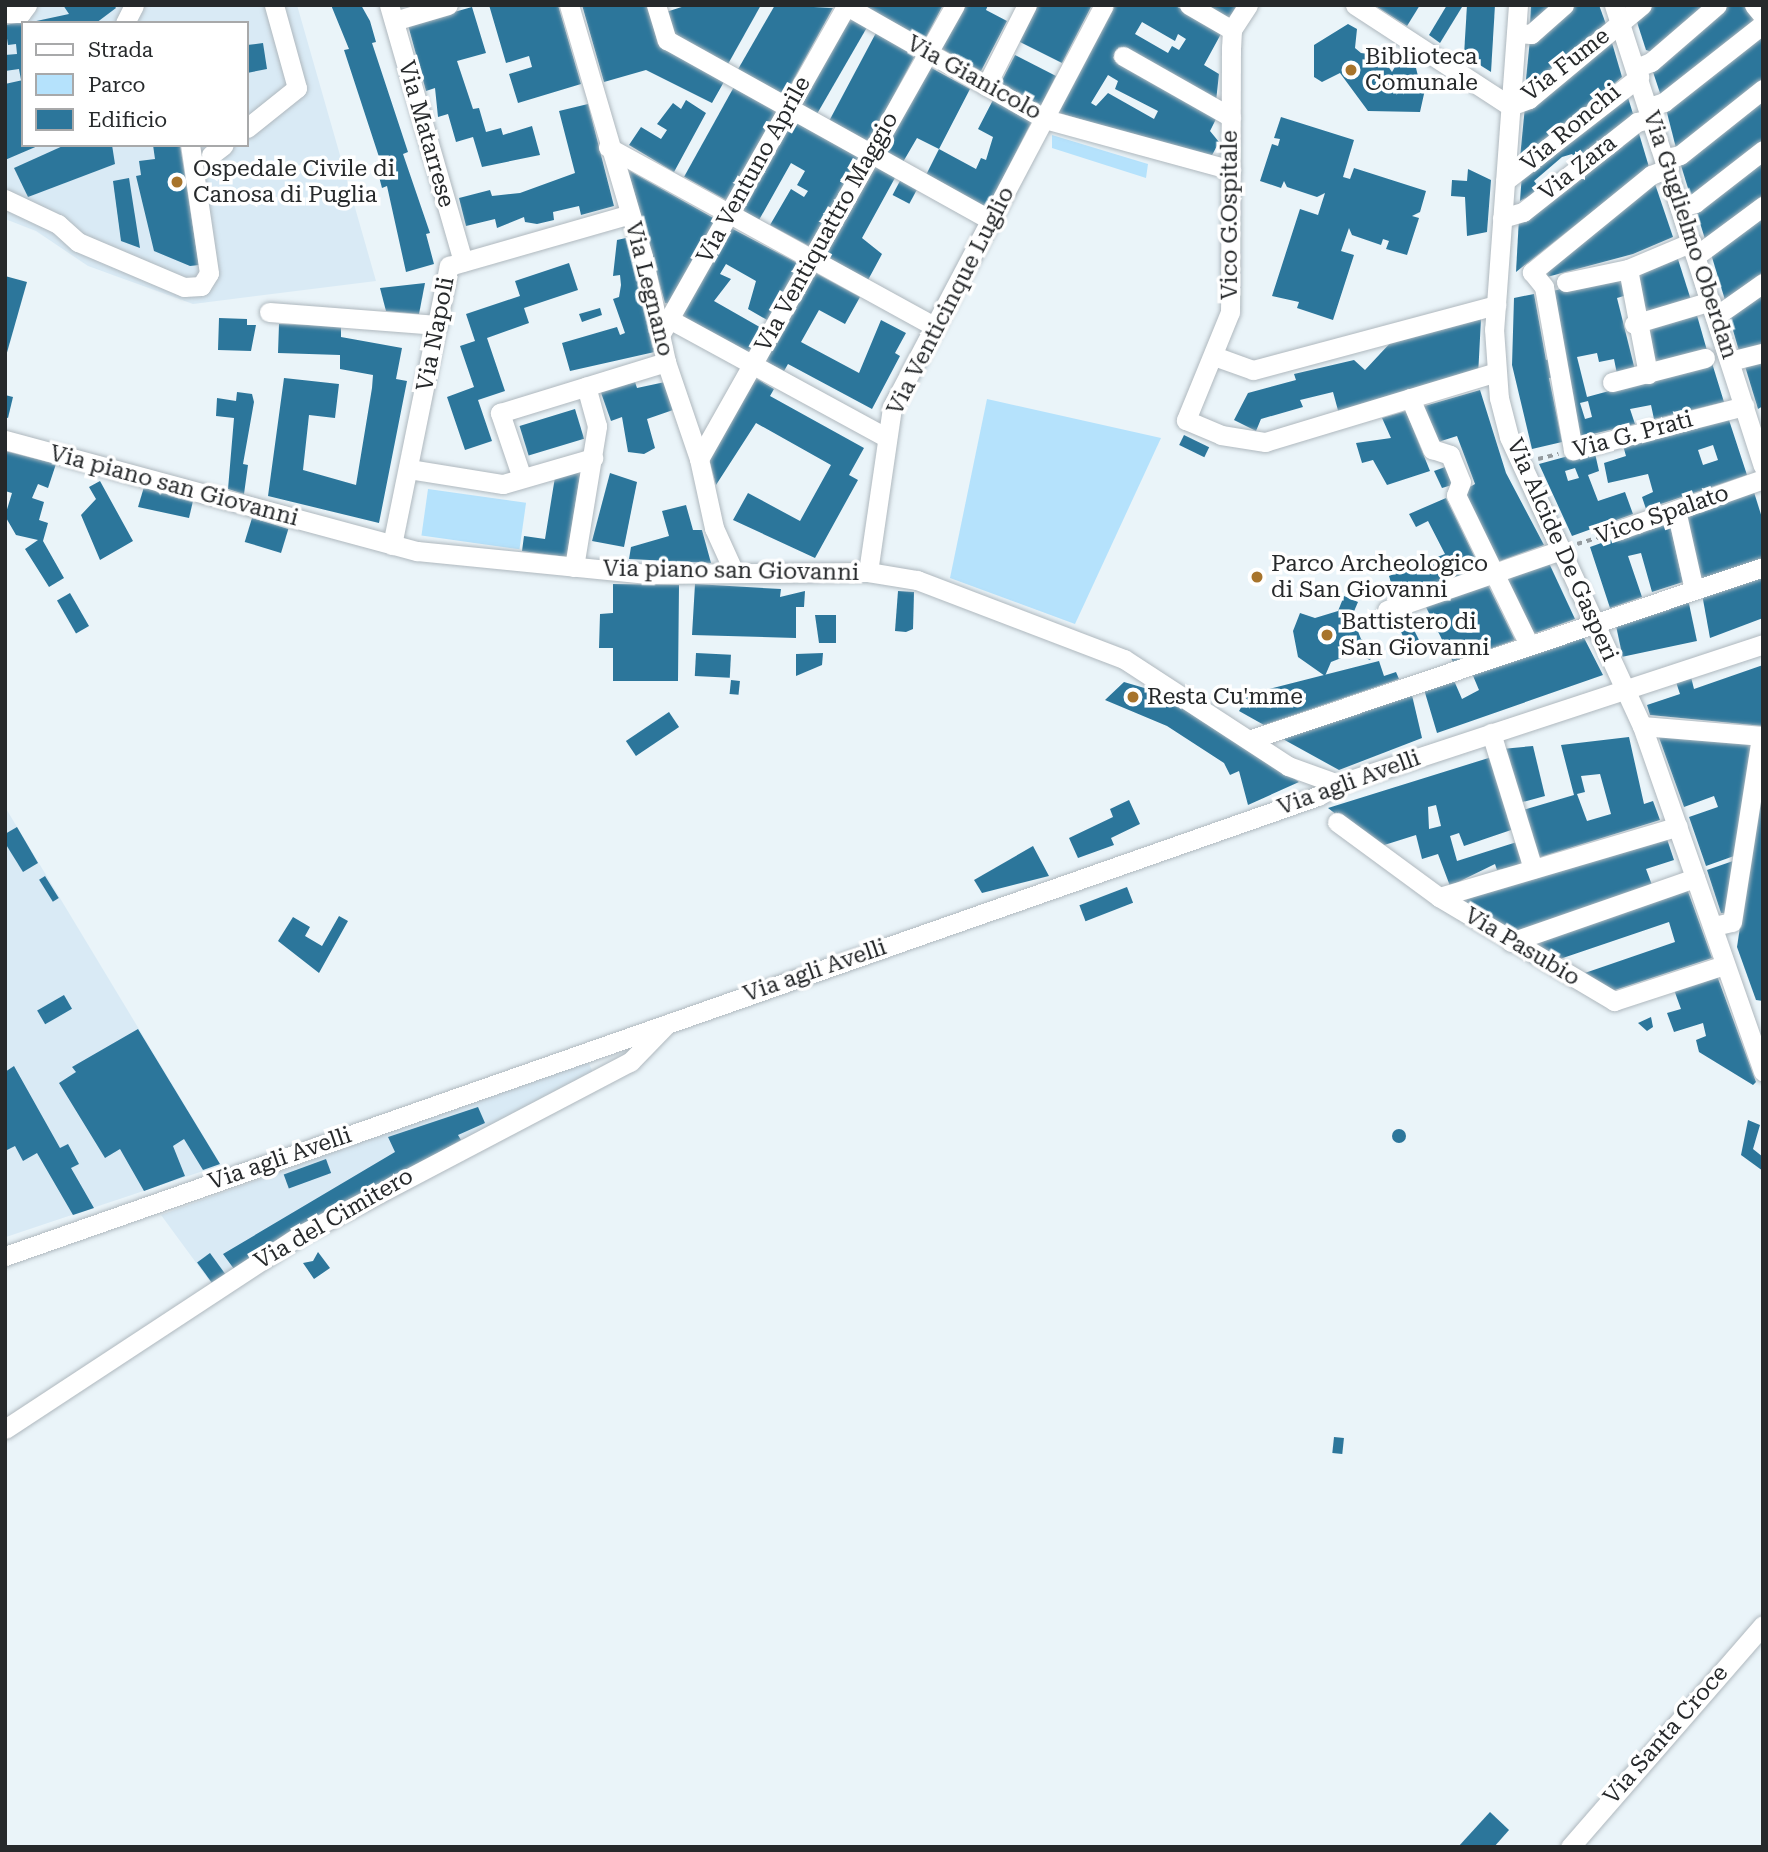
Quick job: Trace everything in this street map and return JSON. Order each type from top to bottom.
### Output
[{"type":"street","points":[[5,13],[21,13],[27,5]]},
{"type":"street","points":[[126,21],[134,5]]},
{"type":"street","points":[[248,127],[297,88],[274,5]]},
{"type":"street","points":[[391,13],[448,5]]},
{"type":"street","name":"Via Legnano","points":[[569,5],[608,147],[665,327],[666,362],[699,459],[714,528],[734,572]]},
{"type":"street","points":[[656,5],[667,40],[992,220]]},
{"type":"street","name":"Via Ventiquattro Maggio","points":[[699,459],[869,153],[930,54],[955,5]]},
{"type":"street","points":[[986,86],[1027,5]]},
{"type":"street","name":"Via Venticinque Luglio","points":[[868,572],[884,436],[892,407],[1104,5]]},
{"type":"street","points":[[1189,5],[1232,30],[1248,5]]},
{"type":"street","points":[[1355,5],[1510,106]]},
{"type":"street","name":"Via Alcide De Gasperi","points":[[1518,5],[1496,305],[1494,373],[1521,464],[1642,726],[1763,1072]]},
{"type":"street","points":[[1516,33],[1531,34],[1564,5]]},
{"type":"street","name":"Via Fume","points":[[1510,106],[1528,99],[1617,14],[1642,5]]},
{"type":"street","name":"Via Ronchi","points":[[1505,181],[1717,5]]},
{"type":"street","points":[[1754,5],[1763,16]]},
{"type":"street","name":"Via Ventuno Aprile","points":[[665,327],[847,6]]},
{"type":"street","name":"Via Gianicolo","points":[[847,6],[1045,119],[1231,170]]},
{"type":"street","name":"Via Matarrese","points":[[391,13],[463,262]]},
{"type":"street","name":"Via Guglielmo Oberdan","points":[[1617,14],[1668,163],[1744,406],[1757,423],[1763,467]]},
{"type":"street","name":"Via Zara","points":[[1502,218],[1523,212],[1763,23]]},
{"type":"street","name":"Vico G.Ospitale","points":[[1232,30],[1230,312],[1186,420],[1221,435],[1265,442],[1410,398]]},
{"type":"street","points":[[1123,55],[1231,117]]},
{"type":"street","points":[[1573,450],[1538,280],[1651,175],[1763,89]]},
{"type":"street","points":[[5,199],[58,224],[78,243],[184,287],[201,286],[209,273],[190,147]]},
{"type":"street","points":[[608,147],[935,327]]},
{"type":"street","points":[[1681,206],[1695,203],[1763,150]]},
{"type":"street","points":[[1566,282],[1628,268],[1695,248],[1763,206]]},
{"type":"street","name":"Via Napoli","points":[[392,545],[449,266],[630,214]]},
{"type":"street","points":[[1628,268],[1634,324],[1648,374]]},
{"type":"street","points":[[1634,324],[1713,309],[1763,282]]},
{"type":"street","points":[[1214,356],[1253,370],[1496,305]]},
{"type":"street","points":[[269,312],[437,325]]},
{"type":"street","points":[[665,327],[752,364],[884,436]]},
{"type":"street","points":[[1730,361],[1763,353]]},
{"type":"street","points":[[1612,382],[1705,358]]},
{"type":"street","points":[[522,478],[500,413],[666,362]]},
{"type":"street","points":[[1494,373],[1410,398],[1432,449],[1450,454],[1461,482],[1456,495],[1529,645]]},
{"type":"street","points":[[574,567],[597,426],[586,386]]},
{"type":"street","name":"Via G. Prati","points":[[1573,450],[1744,406]]},
{"type":"street","name":"Via piano san Giovanni","points":[[5,440],[392,545],[648,573],[868,572],[917,580],[1072,635],[1135,665],[1305,775],[1338,784]]},
{"type":"street","points":[[409,469],[503,484],[593,458]]},
{"type":"street","name":"Vico Spalato","points":[[1619,530],[1763,479]]},
{"type":"street","points":[[1676,510],[1695,590]]},
{"type":"street","points":[[1387,610],[1561,550]]},
{"type":"street","points":[[1252,739],[1763,567]]},
{"type":"street","name":"Via agli Avelli","points":[[5,1256],[1318,796],[1338,784],[1763,644]]},
{"type":"street","points":[[1642,726],[1762,736],[1732,922],[1714,926]]},
{"type":"street","points":[[1490,733],[1533,869]]},
{"type":"street","name":"Via Pasubio","points":[[1337,822],[1439,897],[1614,1002],[1724,965]]},
{"type":"street","points":[[1439,897],[1678,826]]},
{"type":"street","points":[[1511,942],[1695,878]]},
{"type":"street","name":"Via del Cimitero","points":[[5,1429],[300,1234],[630,1062],[669,1022]]},
{"type":"street","name":"Via Santa Croce","points":[[1570,1847],[1763,1625]]},
{"type":"path","name":"Via G. Prati","points":[[1521,464],[1573,450]]},
{"type":"path","name":"Vico Spalato","points":[[1561,550],[1619,530]]},
{"type":"shaded area","name":"Ospedale Civile di Canosa di Puglia","points":[[5,5],[297,5],[376,281],[193,304],[88,266],[36,231],[5,219]]},
{"type":"shaded area","points":[[5,807],[221,1165],[6,1237],[5,1236]]},
{"type":"shaded area","points":[[587,1060],[593,1072],[308,1221],[211,1283],[161,1215]]},
{"type":"green space","points":[[1052,135],[1148,164],[1146,178],[1052,148]]},
{"type":"green space","points":[[987,399],[1161,438],[1075,624],[950,578]]},
{"type":"green space","points":[[428,489],[526,503],[519,549],[421,536]]},
{"type":"building","points":[[63,5],[114,5],[116,8],[99,21],[36,21],[69,14]]},
{"type":"building","points":[[331,5],[361,5],[370,21],[376,42],[372,43],[408,152],[403,154],[430,233],[426,234],[434,264],[406,272],[387,186],[382,188],[375,162],[380,160],[344,50],[349,49]]},
{"type":"building","points":[[489,5],[558,5],[581,84],[518,103],[509,74],[532,67],[529,56],[506,63]]},
{"type":"building","points":[[582,5],[648,5],[658,44],[725,80],[712,103],[646,70],[604,82]]},
{"type":"building","points":[[688,5],[761,5],[728,64],[672,35],[666,12]]},
{"type":"building","points":[[775,5],[833,8],[785,95],[737,71]]},
{"type":"building","points":[[861,5],[943,5],[925,39]]},
{"type":"building","points":[[959,5],[988,5],[986,10],[1007,21],[981,71],[937,46]]},
{"type":"building","points":[[1034,5],[1092,5],[1062,63],[1016,40]]},
{"type":"building","points":[[1110,5],[1174,5],[1222,32],[1204,65],[1219,74],[1216,101],[1119,47],[1113,58],[1217,117],[1210,131],[1219,142],[1210,159],[1053,111]],"holes":[[[1142,22],[1175,41],[1178,34],[1186,39],[1179,50],[1172,46],[1168,53],[1135,34]],[[1108,75],[1118,81],[1115,89],[1158,111],[1154,119],[1108,93],[1096,106],[1091,103]]]},
{"type":"building","points":[[1203,5],[1237,5],[1228,20]]},
{"type":"building","points":[[1374,5],[1420,5],[1407,26]]},
{"type":"building","points":[[1447,5],[1462,7],[1440,43],[1429,35]]},
{"type":"building","points":[[1467,5],[1495,5],[1491,72],[1464,55]]},
{"type":"building","points":[[1531,5],[1554,5],[1530,25]]},
{"type":"building","points":[[1570,5],[1599,5],[1607,27],[1531,89],[1526,79],[1530,39]]},
{"type":"building","points":[[1647,5],[1707,5],[1652,52],[1646,50],[1636,19]]},
{"type":"building","points":[[1722,5],[1746,5],[1758,20],[1661,96],[1651,66]]},
{"type":"building","points":[[472,7],[486,53],[457,61],[473,109],[479,108],[486,132],[501,128],[503,135],[532,126],[540,155],[482,167],[473,137],[456,142],[448,114],[438,117],[435,88],[426,91],[408,25]]},
{"type":"building","points":[[847,14],[868,26],[817,114],[796,102]]},
{"type":"building","points":[[21,22],[21,80],[19,69],[5,71],[5,55],[17,54],[16,44],[8,45],[5,25]]},
{"type":"building","name":"Biblioteca Comunale","points":[[1348,24],[1357,29],[1355,48],[1361,53],[1381,56],[1392,72],[1396,65],[1416,68],[1419,80],[1426,85],[1420,112],[1368,111],[1340,73],[1322,82],[1314,77],[1314,45]]},
{"type":"building","points":[[1763,29],[1763,80],[1676,148],[1665,105]]},
{"type":"building","points":[[877,31],[917,52],[869,142],[829,121]]},
{"type":"building","points":[[1610,36],[1622,77],[1527,160],[1520,158],[1525,106]]},
{"type":"building","points":[[263,43],[267,69],[248,73],[248,45]]},
{"type":"building","points":[[1015,55],[1056,76],[1041,106],[1000,85]]},
{"type":"building","points":[[926,65],[970,89],[939,149],[917,138],[903,162],[880,149]]},
{"type":"building","points":[[21,80],[21,147],[35,147],[5,160],[5,84]]},
{"type":"building","points":[[735,85],[778,109],[727,201],[684,177]]},
{"type":"building","points":[[1625,88],[1634,117],[1578,161],[1572,154],[1562,157],[1534,181],[1541,190],[1520,201],[1522,173]]},
{"type":"building","points":[[1763,94],[1763,142],[1691,198],[1679,159]]},
{"type":"building","points":[[686,100],[706,113],[674,172],[629,145],[641,127],[661,139],[667,130],[657,124],[673,103],[681,109]]},
{"type":"building","points":[[993,100],[1032,121],[987,209],[925,177],[939,149],[976,169],[981,158],[986,160],[993,137],[978,129]]},
{"type":"building","points":[[588,104],[614,206],[581,215],[579,206],[553,212],[554,220],[537,224],[525,222],[524,217],[497,228],[495,219],[466,226],[459,198],[490,190],[492,196],[520,193],[575,173],[559,111]]},
{"type":"building","points":[[1281,117],[1354,140],[1343,177],[1350,179],[1354,168],[1426,191],[1420,212],[1412,216],[1419,218],[1407,255],[1386,249],[1389,241],[1383,239],[1381,245],[1352,235],[1349,228],[1341,251],[1354,255],[1333,320],[1297,308],[1299,302],[1272,296],[1300,209],[1318,215],[1325,193],[1317,197],[1287,187],[1284,181],[1281,188],[1260,181],[1272,144],[1278,146],[1280,139],[1274,138]]},
{"type":"building","points":[[790,118],[860,158],[809,246],[770,225],[791,189],[804,197],[808,191],[797,185],[805,171],[791,163],[759,220],[739,209]]},
{"type":"building","points":[[1637,127],[1649,167],[1516,272],[1519,218]]},
{"type":"building","points":[[61,147],[112,147],[115,164],[28,197],[14,168]]},
{"type":"building","points":[[153,147],[180,147],[199,265],[190,266],[154,251],[136,176],[141,175],[139,161],[155,159]]},
{"type":"building","points":[[1763,162],[1763,195],[1705,239],[1695,207]]},
{"type":"building","points":[[871,163],[896,176],[862,238],[882,254],[868,280],[821,254]]},
{"type":"building","points":[[1468,169],[1491,180],[1487,232],[1467,236],[1465,197],[1451,196],[1452,180],[1467,181]]},
{"type":"building","points":[[628,170],[717,220],[671,304],[665,303]]},
{"type":"building","points":[[129,178],[140,248],[121,241],[113,181]]},
{"type":"building","points":[[901,179],[918,188],[909,204],[893,195]]},
{"type":"building","points":[[1654,181],[1673,237],[1633,254],[1547,277],[1544,265]]},
{"type":"building","points":[[1763,214],[1763,272],[1725,300],[1711,254]]},
{"type":"building","points":[[731,228],[801,265],[769,321],[748,309],[756,281],[726,264],[720,274],[731,279],[714,301],[765,330],[750,355],[680,316]]},
{"type":"building","points":[[626,238],[659,351],[570,371],[562,343],[617,327],[620,335],[625,333],[613,299],[619,297],[620,275],[613,276],[617,240]]},
{"type":"building","points":[[1676,253],[1691,300],[1639,314],[1631,274]]},
{"type":"building","points":[[569,263],[578,290],[524,308],[529,323],[487,338],[505,391],[478,400],[492,441],[465,450],[447,397],[474,387],[460,346],[475,341],[466,314],[520,296],[515,281]]},
{"type":"building","points":[[810,270],[860,297],[845,324],[819,310],[801,342],[859,373],[881,320],[906,333],[895,353],[900,356],[872,409],[788,364],[784,371],[763,360]]},
{"type":"building","points":[[1623,275],[1627,295],[1617,298],[1635,370],[1617,374],[1614,359],[1599,362],[1597,353],[1577,357],[1587,397],[1712,363],[1724,402],[1654,419],[1651,405],[1630,409],[1635,424],[1576,438],[1548,292]],"holes":[[[1588,401],[1592,417],[1585,419],[1580,403]]]},
{"type":"building","points":[[5,276],[27,282],[6,356],[5,356]]},
{"type":"building","points":[[425,283],[419,314],[386,311],[380,288]]},
{"type":"building","points":[[1763,289],[1763,345],[1739,351],[1728,313]]},
{"type":"building","points":[[1534,294],[1546,360],[1552,358],[1556,377],[1549,378],[1562,442],[1532,449],[1512,365],[1514,298]]},
{"type":"building","points":[[600,308],[602,315],[582,322],[579,314]]},
{"type":"building","points":[[1696,312],[1707,351],[1653,367],[1641,328]]},
{"type":"building","points":[[219,318],[247,319],[247,325],[256,325],[251,351],[218,350]]},
{"type":"building","points":[[1481,319],[1478,376],[1339,414],[1333,392],[1300,400],[1303,407],[1261,419],[1256,431],[1234,420],[1248,393],[1296,380],[1294,374],[1354,360],[1365,370],[1393,340]]},
{"type":"building","points":[[279,324],[341,326],[341,337],[402,348],[396,379],[407,381],[379,523],[268,496],[284,378],[339,384],[335,418],[309,415],[303,470],[356,485],[373,375],[340,369],[340,355],[278,353]]},
{"type":"building","points":[[1763,361],[1763,406],[1758,409],[1744,363]]},
{"type":"building","points":[[752,376],[774,389],[770,396],[864,448],[849,475],[858,480],[815,558],[733,520],[748,493],[800,521],[831,465],[756,423],[716,485],[708,455]]},
{"type":"building","points":[[635,382],[637,388],[665,382],[673,410],[647,419],[655,448],[644,454],[628,452],[622,417],[611,421],[600,390]]},
{"type":"building","points":[[1480,390],[1506,473],[1544,545],[1497,562],[1461,492],[1475,484],[1457,436],[1435,443],[1421,407]]},
{"type":"building","points":[[237,392],[252,394],[254,402],[243,464],[248,465],[244,494],[228,489],[234,418],[216,416],[217,398],[236,401]]},
{"type":"building","points":[[5,395],[13,397],[8,418],[5,417]]},
{"type":"building","points":[[575,409],[584,439],[529,456],[520,426]]},
{"type":"building","points":[[1406,411],[1430,471],[1387,485],[1373,460],[1362,463],[1356,443],[1391,438],[1382,418]]},
{"type":"building","points":[[1728,417],[1747,475],[1646,509],[1642,497],[1653,492],[1648,474],[1608,483],[1604,463],[1626,456],[1622,442]],"holes":[[[1713,445],[1718,460],[1703,465],[1698,450]]]},
{"type":"building","points":[[1184,435],[1209,447],[1204,457],[1179,445]]},
{"type":"building","points":[[1594,449],[1599,471],[1588,475],[1598,501],[1625,492],[1633,514],[1572,536],[1539,464]],"holes":[[[1575,468],[1579,478],[1568,481],[1565,471]]]},
{"type":"building","points":[[5,451],[56,464],[48,488],[38,484],[32,498],[44,502],[39,520],[48,523],[43,541],[64,578],[49,587],[25,549],[38,540],[16,535],[5,516],[12,493],[5,491]]},
{"type":"building","points":[[1448,466],[1452,485],[1442,488],[1434,471]]},
{"type":"building","points":[[581,470],[567,557],[522,551],[524,536],[545,539],[555,477]]},
{"type":"building","points":[[610,473],[637,482],[624,547],[592,541]]},
{"type":"building","points":[[100,481],[133,541],[100,560],[81,515],[96,499],[89,487]]},
{"type":"building","points":[[144,487],[193,501],[189,518],[138,507]]},
{"type":"building","points":[[1753,489],[1763,521],[1763,558],[1698,581],[1684,514]]},
{"type":"building","points":[[1446,498],[1480,568],[1396,599],[1389,576],[1445,554],[1428,521],[1416,527],[1409,514]]},
{"type":"building","points":[[686,505],[693,530],[702,530],[711,563],[629,559],[631,547],[669,536],[662,511]]},
{"type":"building","points":[[252,518],[288,529],[281,553],[245,542]]},
{"type":"building","points":[[1669,519],[1683,582],[1652,592],[1641,553],[1628,556],[1642,597],[1610,608],[1590,547]]},
{"type":"building","points":[[1548,561],[1575,619],[1530,635],[1500,578]]},
{"type":"building","points":[[1763,573],[1763,618],[1710,638],[1702,594]]},
{"type":"building","points":[[1487,583],[1515,640],[1453,662],[1425,605]]},
{"type":"building","points":[[613,584],[679,585],[678,681],[613,681],[613,648],[599,648],[600,614],[613,613]]},
{"type":"building","points":[[695,584],[781,589],[780,597],[805,591],[804,607],[796,607],[796,638],[692,635]]},
{"type":"building","points":[[898,591],[914,592],[913,629],[906,632],[895,631]]},
{"type":"building","points":[[70,593],[89,626],[76,633],[57,600]]},
{"type":"building","name":"Battistero di San Giovanni","points":[[1344,596],[1358,602],[1352,616],[1361,639],[1376,647],[1370,660],[1354,653],[1331,662],[1325,676],[1298,657],[1293,631],[1300,613],[1315,618],[1338,611]]},
{"type":"building","points":[[1688,599],[1697,641],[1623,657],[1614,615]]},
{"type":"building","points":[[1405,612],[1420,642],[1407,647],[1395,616]]},
{"type":"building","points":[[815,615],[836,615],[836,643],[819,643]]},
{"type":"building","points":[[1582,634],[1603,675],[1437,733],[1423,686],[1452,676],[1462,699],[1479,690],[1471,671]]},
{"type":"building","points":[[696,653],[731,655],[730,678],[695,676]]},
{"type":"building","points":[[823,653],[822,665],[796,676],[796,654]]},
{"type":"building","points":[[1379,661],[1384,676],[1396,672],[1399,679],[1264,725],[1239,711],[1249,694]]},
{"type":"building","points":[[1763,665],[1763,726],[1650,715],[1647,705],[1680,694],[1676,682],[1691,677],[1694,689]]},
{"type":"building","points":[[731,680],[740,681],[738,695],[730,694]]},
{"type":"building","points":[[1124,682],[1175,697],[1299,782],[1248,805],[1239,771],[1230,775],[1224,763],[1167,726],[1105,700]]},
{"type":"building","points":[[1411,691],[1422,738],[1339,770],[1281,738]]},
{"type":"building","points":[[669,712],[679,727],[636,756],[626,741]]},
{"type":"building","points":[[1657,732],[1754,742],[1734,856],[1706,866],[1689,817],[1718,807],[1714,796],[1684,807]]},
{"type":"building","points":[[1629,737],[1644,804],[1653,801],[1660,820],[1537,858],[1523,810],[1574,795],[1561,745]],"holes":[[[1600,774],[1611,814],[1587,821],[1577,794],[1585,792],[1581,776]]]},
{"type":"building","points":[[1533,746],[1545,796],[1519,803],[1502,749]]},
{"type":"building","points":[[1495,756],[1517,828],[1464,846],[1459,833],[1450,836],[1457,861],[1520,841],[1527,864],[1497,870],[1495,864],[1450,886],[1438,854],[1422,859],[1416,835],[1378,847],[1328,808]],"holes":[[[1436,805],[1441,826],[1429,829],[1428,807]]]},
{"type":"building","points":[[1763,774],[1763,1001],[1756,1000],[1737,947]]},
{"type":"building","points":[[1129,800],[1140,824],[1111,838],[1114,845],[1078,858],[1069,838],[1113,817],[1110,809]]},
{"type":"building","points":[[17,827],[38,863],[23,872],[5,843],[5,834]]},
{"type":"building","points":[[1665,833],[1674,860],[1646,869],[1652,885],[1509,935],[1455,903]]},
{"type":"building","points":[[1033,846],[1049,876],[982,893],[974,880]]},
{"type":"building","points":[[1733,861],[1726,913],[1721,913],[1707,870]]},
{"type":"building","points":[[45,876],[59,898],[53,902],[39,880]]},
{"type":"building","points":[[1686,886],[1712,958],[1609,992],[1579,975],[1675,942],[1669,922],[1554,961],[1523,943]]},
{"type":"building","points":[[1127,887],[1133,903],[1085,921],[1079,905]]},
{"type":"building","points":[[339,916],[348,921],[319,973],[278,941],[293,917],[310,927],[305,936],[322,946]]},
{"type":"building","points":[[1716,973],[1756,1082],[1753,1085],[1699,1052],[1696,1040],[1706,1036],[1703,1023],[1674,1032],[1667,1013],[1681,1009],[1673,987]]},
{"type":"building","points":[[64,995],[72,1009],[45,1024],[37,1010]]},
{"type":"building","points":[[1651,1017],[1653,1027],[1647,1031],[1638,1023]]},
{"type":"building","points":[[138,1029],[220,1164],[203,1170],[184,1139],[173,1146],[185,1176],[144,1191],[120,1149],[105,1158],[59,1083],[76,1072],[72,1067]]},
{"type":"building","points":[[14,1066],[60,1148],[68,1144],[79,1164],[71,1168],[94,1208],[73,1215],[37,1153],[23,1161],[15,1146],[5,1151],[5,1072]]},
{"type":"building","points":[[478,1107],[485,1123],[458,1135],[461,1140],[234,1269],[223,1254],[395,1152],[388,1137]]},
{"type":"building","points":[[1748,1120],[1760,1125],[1753,1149],[1763,1157],[1763,1171],[1741,1155]]},
{"type":"building","points":[[1396,1129],[1402,1129],[1406,1136],[1402,1143],[1396,1143],[1392,1139],[1392,1133]]},
{"type":"building","points":[[326,1159],[331,1173],[289,1188],[284,1174]]},
{"type":"building","points":[[318,1252],[330,1268],[314,1279],[303,1263],[313,1261]]},
{"type":"building","points":[[210,1253],[226,1275],[213,1284],[197,1262]]},
{"type":"building","points":[[1334,1437],[1344,1438],[1342,1454],[1332,1453]]},
{"type":"building","points":[[1490,1812],[1509,1830],[1494,1847],[1458,1847]]},
{"type":"place","name":"Biblioteca Comunale","points":[[1351,70]]},
{"type":"place","name":"Ospedale Civile di Canosa di Puglia","points":[[177,182]]},
{"type":"place","name":"Parco Archeologico di San Giovanni","points":[[1257,577]]},
{"type":"place","name":"Battistero di San Giovanni","points":[[1327,635]]},
{"type":"place","name":"Resta Cu'mme","points":[[1133,697]]}]
